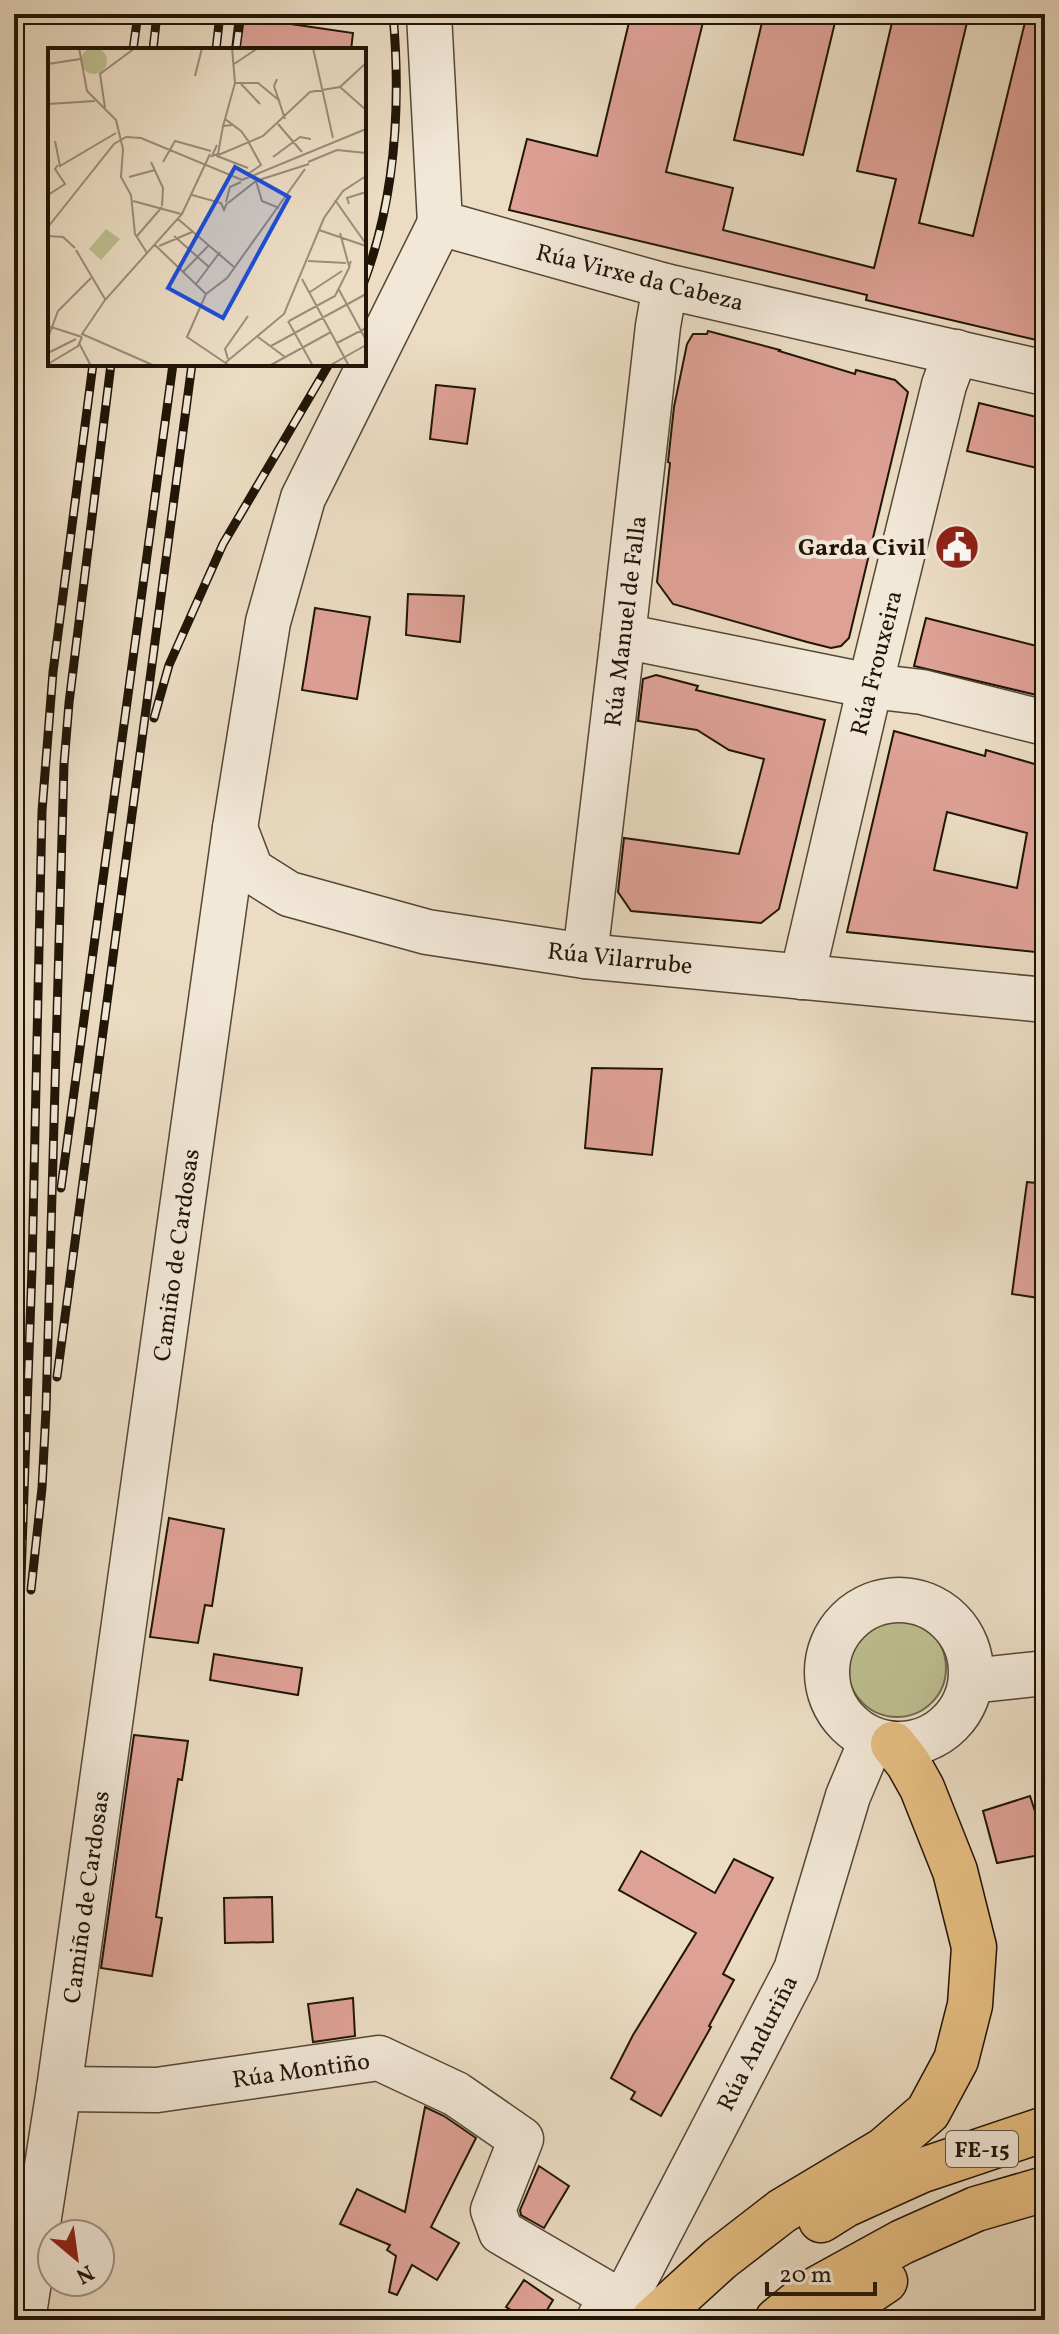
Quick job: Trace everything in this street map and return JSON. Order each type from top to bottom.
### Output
[{"type":"highway","points":[[624,2314],[720,2259],[782,2211],[884,2150],[928,2112],[956,2060],[970,2005],[974,1947],[955,1871],[922,1788],[908,1763],[883,1742]]},
{"type":"highway","name":"FE-15","points":[[689,2320],[785,2243],[845,2205],[920,2171],[1045,2129]]},
{"type":"highway","name":"FE-15","points":[[777,2320],[811,2292],[902,2242],[976,2209],[1045,2189]]},
{"type":"highway","points":[[827,2320],[908,2266],[1045,2210]]},
{"type":"street","points":[[429,14],[440,223]]},
{"type":"street","name":"Rúa Virxe da Cabeza","points":[[440,223],[665,286],[1045,373]]},
{"type":"street","name":"Camiño de Cardosas","points":[[23,2320],[59,2089],[235,828],[268,622],[303,498],[440,223]]},
{"type":"street","name":"Rúa Manuel de Falla","points":[[585,956],[665,286]]},
{"type":"street","name":"Rúa Frouxeira","points":[[802,977],[944,385],[956,352]]},
{"type":"street","points":[[623,636],[870,686],[922,692],[1045,723]]},
{"type":"street","name":"Rúa Vilarrube","points":[[235,828],[251,870],[289,894],[427,932],[585,956],[1045,1000]]},
{"type":"street","points":[[896,1600],[920,1603],[942,1614],[960,1633],[969,1655],[971,1681],[965,1702],[953,1720],[936,1734],[916,1743],[883,1742],[854,1729],[837,1710],[828,1687],[827,1662],[835,1638],[850,1619],[871,1605],[896,1600]]},
{"type":"street","points":[[971,1681],[1045,1673]]},
{"type":"street","name":"Rúa Anduriña","points":[[624,2314],[796,1970],[848,1796],[883,1742]]},
{"type":"street","name":"Rúa Montiño","points":[[59,2089],[157,2090],[379,2058],[456,2094],[521,2139],[493,2210],[501,2232],[624,2314]]},
{"type":"green space","points":[[897,1619],[916,1623],[931,1634],[942,1649],[946,1668],[942,1687],[931,1702],[916,1713],[897,1717],[878,1713],[863,1702],[852,1687],[848,1668],[852,1649],[863,1634],[878,1623]]},
{"type":"building","points":[[631,14],[705,14],[666,172],[733,188],[723,230],[874,268],[896,179],[857,171],[894,14],[969,14],[919,223],[973,236],[1027,14],[1045,14],[1045,342],[866,300],[867,295],[509,210],[527,139],[597,156]]},
{"type":"building","points":[[764,14],[837,14],[803,155],[734,140]]},
{"type":"building","points":[[236,16],[353,33],[351,48],[232,48]]},
{"type":"building","points":[[708,331],[855,374],[856,370],[895,380],[908,392],[849,638],[841,646],[831,648],[807,642],[673,604],[657,582],[674,407],[687,344],[693,334],[707,334]]},
{"type":"building","points":[[436,385],[475,389],[467,444],[430,439]]},
{"type":"building","points":[[979,403],[1045,419],[1045,470],[967,451]]},
{"type":"building","points":[[408,594],[464,596],[460,642],[406,635]]},
{"type":"building","points":[[315,608],[370,617],[357,699],[302,690]]},
{"type":"building","points":[[926,618],[1045,648],[1045,697],[914,666]]},
{"type":"building","points":[[656,675],[698,686],[696,690],[825,720],[779,909],[761,923],[631,911],[618,892],[624,838],[739,854],[764,759],[729,750],[697,730],[638,721],[643,679]]},
{"type":"building","points":[[894,731],[985,756],[986,750],[1045,767],[1045,953],[847,932]],"holes":[[[947,812],[1027,833],[1017,888],[934,870]]]},
{"type":"building","points":[[592,1068],[662,1069],[652,1155],[585,1148]]},
{"type":"building","points":[[1027,1182],[1045,1184],[1045,1299],[1012,1294]]},
{"type":"building","points":[[169,1518],[224,1529],[212,1606],[205,1605],[198,1643],[150,1637]]},
{"type":"building","points":[[214,1654],[302,1668],[298,1695],[210,1680]]},
{"type":"building","points":[[134,1735],[188,1741],[182,1780],[178,1779],[156,1917],[162,1918],[152,1976],[101,1968]]},
{"type":"building","points":[[1030,1796],[1045,1842],[1045,1854],[997,1863],[983,1811]]},
{"type":"building","points":[[641,1851],[715,1893],[734,1859],[773,1878],[723,1974],[734,1980],[661,2116],[631,2099],[635,2092],[611,2078],[633,2035],[696,1933],[619,1890]]},
{"type":"building","points":[[272,1897],[273,1942],[225,1943],[224,1898]]},
{"type":"building","points":[[353,1998],[355,2036],[313,2042],[308,2004]]},
{"type":"building","points":[[425,2107],[476,2138],[431,2227],[459,2243],[437,2280],[412,2265],[397,2295],[389,2292],[396,2256],[387,2250],[390,2245],[340,2224],[357,2189],[405,2212]]},
{"type":"building","points":[[539,2166],[569,2186],[544,2228],[521,2215],[520,2210]]},
{"type":"building","points":[[524,2280],[553,2300],[541,2320],[527,2320],[506,2307]]},
{"type":"railway","points":[[133,48],[138,14]]},
{"type":"railway","points":[[153,48],[157,14]]},
{"type":"railway","points":[[216,48],[220,14]]},
{"type":"railway","points":[[236,48],[241,14]]},
{"type":"railway","points":[[366,276],[383,216],[394,150],[396,82],[393,14]]},
{"type":"railway","points":[[14,1774],[32,1268],[42,811],[53,672],[93,366]]},
{"type":"railway","points":[[31,1590],[42,1488],[46,1410],[64,764],[111,366]]},
{"type":"railway","points":[[61,1188],[173,366]]},
{"type":"railway","points":[[57,1377],[192,366]]},
{"type":"railway","points":[[154,718],[169,665],[223,544],[328,366]]},
{"type":"place","name":"Garda Civil","points":[[957,547]]}]
